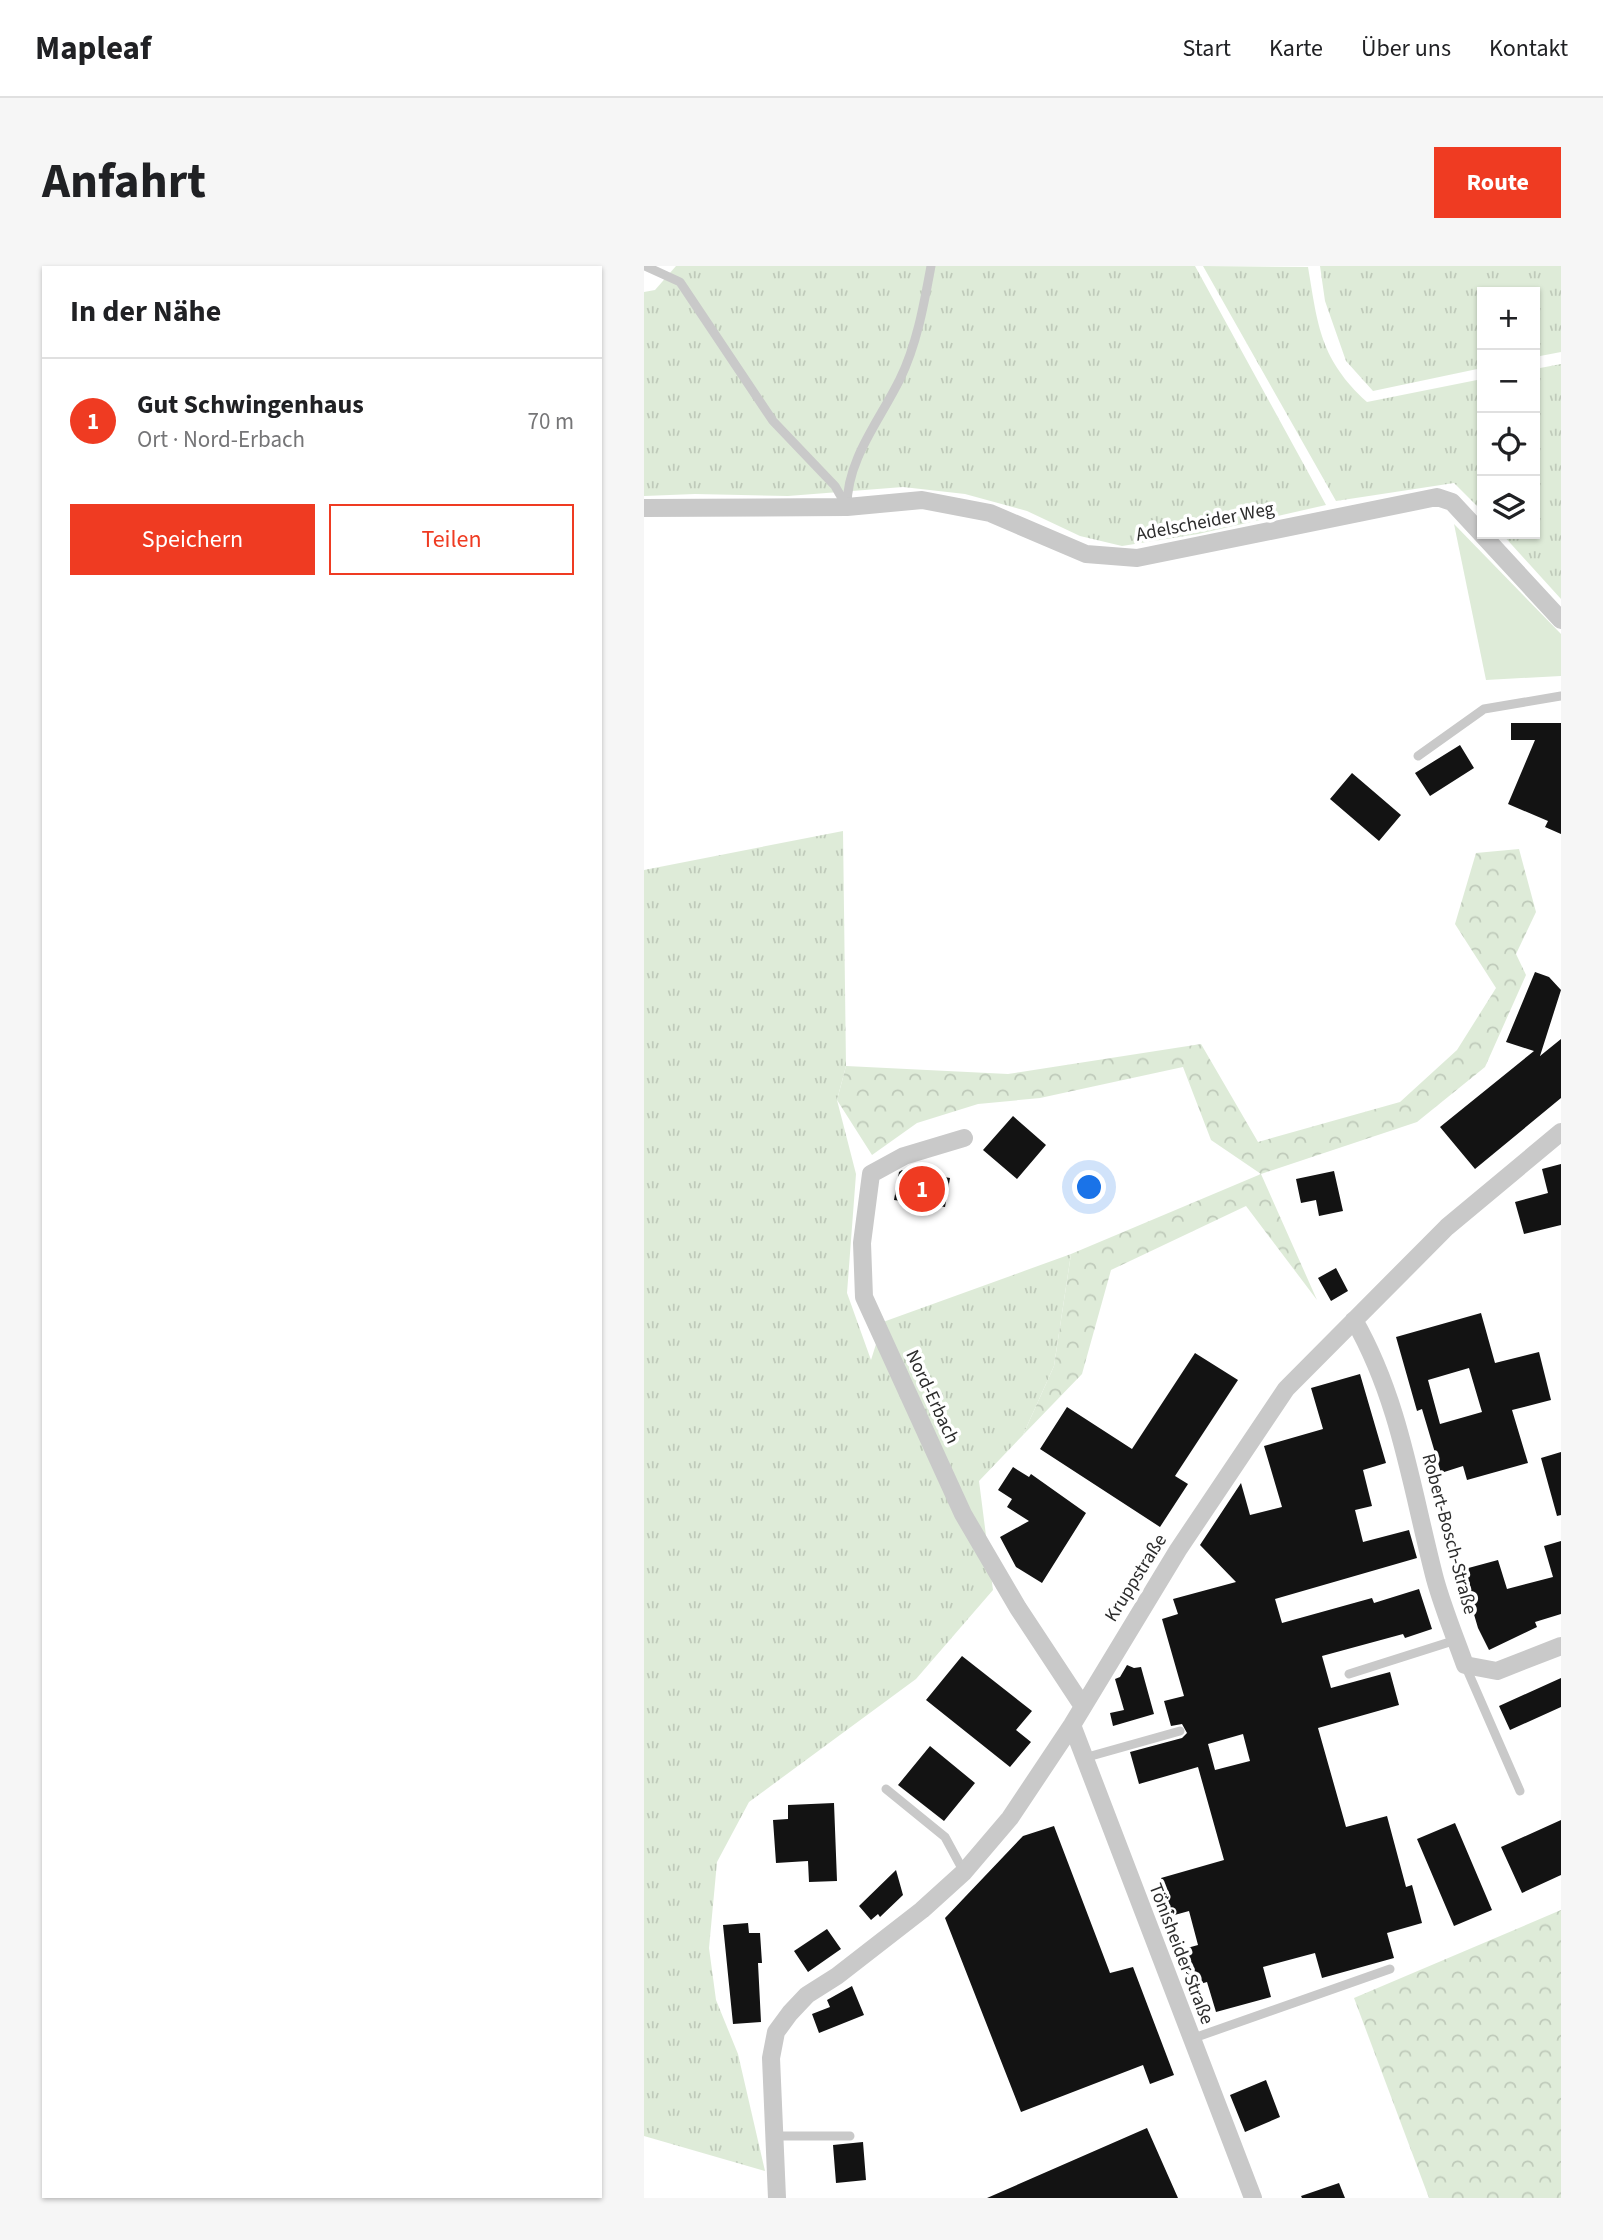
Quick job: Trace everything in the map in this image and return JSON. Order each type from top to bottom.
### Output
[{"type":"street","name":"Adelscheider Weg","points":[[644,508],[847,507],[922,500],[990,513],[1087,554],[1137,558],[1437,497],[1452,502],[1561,620]]},
{"type":"street","name":"Kruppstraße","points":[[774,2136],[771,2058],[776,2032],[807,1995],[922,1910],[964,1872],[1010,1818],[1072,1725],[1178,1550],[1272,1408],[1311,1362],[1447,1227],[1561,1132]]},
{"type":"street","name":"Nord-Erbach","points":[[964,1138],[904,1156],[871,1174],[862,1243],[864,1297],[963,1514],[1018,1608],[1082,1705]]},
{"type":"street","name":"Robert-Bosch-Straße","points":[[1354,1320],[1382,1373],[1406,1454],[1436,1581],[1465,1665]]},
{"type":"street","points":[[1465,1665],[1497,1671],[1561,1646]]},
{"type":"street","name":"Tönisheider Straße","points":[[1072,1725],[1253,2198]]},
{"type":"street","points":[[774,2136],[777,2198]]},
{"type":"lane","points":[[645,266],[680,282],[773,421],[835,486],[847,507]]},
{"type":"lane","points":[[847,507],[850,472],[901,377],[917,330],[931,266]]},
{"type":"lane","points":[[1418,756],[1484,709],[1561,696]]},
{"type":"lane","points":[[1349,1674],[1456,1640]]},
{"type":"lane","points":[[1465,1665],[1520,1791]]},
{"type":"lane","points":[[1084,1758],[1180,1731]]},
{"type":"lane","points":[[886,1789],[945,1837],[964,1872]]},
{"type":"lane","points":[[1191,2039],[1390,1969]]},
{"type":"lane","points":[[774,2136],[850,2136]]},
{"type":"green space","points":[[676,266],[1195,266],[1326,505],[1198,534],[1122,546],[1080,536],[1027,511],[965,494],[903,487],[788,496],[644,496],[644,292],[655,290]]},
{"type":"green space","points":[[1203,266],[1308,267],[1319,324],[1330,356],[1351,386],[1367,402],[1477,380],[1477,506],[1454,483],[1336,501]]},
{"type":"green space","points":[[1320,266],[1561,266],[1561,352],[1540,356],[1540,287],[1477,287],[1477,369],[1373,391],[1346,361],[1325,301]]},
{"type":"green space","points":[[1561,364],[1561,599],[1507,539],[1540,539],[1540,368]]},
{"type":"green space","points":[[1454,524],[1561,634],[1561,676],[1486,680]]},
{"type":"green space","points":[[843,831],[846,1066],[837,1100],[856,1174],[847,1293],[871,1360],[883,1322],[1071,1254],[1054,1366],[1023,1435],[979,1481],[993,1590],[916,1679],[749,1802],[717,1862],[709,1948],[716,2000],[738,2054],[765,2171],[644,2136],[644,870]]},
{"type":"green space","points":[[1519,849],[1536,912],[1516,954],[1526,975],[1485,1067],[1417,1122],[1261,1174],[1211,1140],[1183,1067],[1040,1098],[978,1104],[917,1123],[872,1155],[837,1100],[846,1066],[1008,1074],[1201,1044],[1258,1142],[1400,1102],[1457,1050],[1496,988],[1455,924],[1476,853]]},
{"type":"green space","points":[[1261,1174],[1317,1300],[1246,1206],[1111,1270],[1082,1374],[1023,1435],[1054,1366],[1071,1254]]},
{"type":"green space","points":[[1561,1910],[1561,2198],[1429,2198],[1354,1998]]},
{"type":"building","points":[[1511,723],[1561,723],[1561,834],[1545,827],[1548,821],[1508,804],[1535,740],[1511,740]]},
{"type":"building","points":[[1460,745],[1474,768],[1430,796],[1415,773]]},
{"type":"building","points":[[1352,773],[1401,815],[1379,841],[1330,799]]},
{"type":"building","points":[[1535,972],[1549,977],[1561,990],[1540,1056],[1561,1039],[1561,1098],[1475,1169],[1440,1127],[1534,1051],[1506,1042]]},
{"type":"building","points":[[1013,1116],[1046,1145],[1017,1179],[983,1150]]},
{"type":"building","points":[[1561,1164],[1561,1225],[1524,1234],[1515,1202],[1548,1193],[1542,1169]]},
{"type":"building","points":[[902,1170],[950,1178],[945,1207],[894,1200],[899,1172]]},
{"type":"building","points":[[1334,1171],[1343,1211],[1319,1216],[1316,1200],[1301,1203],[1296,1179]]},
{"type":"building","points":[[1336,1268],[1348,1291],[1331,1301],[1318,1278]]},
{"type":"building","points":[[1481,1313],[1495,1363],[1539,1352],[1551,1400],[1512,1410],[1528,1463],[1467,1480],[1463,1466],[1441,1473],[1422,1409],[1417,1411],[1396,1337]],"holes":[[[1469,1368],[1482,1412],[1440,1424],[1428,1380]]]},
{"type":"building","points":[[1195,1353],[1238,1380],[1175,1476],[1188,1484],[1160,1527],[1040,1449],[1067,1407],[1132,1449]]},
{"type":"building","points":[[1360,1374],[1386,1463],[1363,1470],[1372,1506],[1355,1510],[1363,1542],[1409,1530],[1417,1558],[1275,1599],[1282,1623],[1372,1598],[1374,1603],[1419,1589],[1432,1629],[1405,1638],[1403,1634],[1322,1656],[1331,1688],[1390,1672],[1399,1705],[1318,1728],[1346,1827],[1387,1816],[1406,1887],[1412,1885],[1422,1923],[1387,1933],[1394,1958],[1322,1978],[1315,1953],[1263,1967],[1271,1997],[1216,2012],[1207,1982],[1190,1987],[1180,1950],[1198,1945],[1189,1911],[1171,1916],[1161,1878],[1224,1860],[1198,1767],[1139,1784],[1130,1752],[1182,1738],[1187,1733],[1182,1724],[1171,1726],[1164,1701],[1184,1696],[1162,1619],[1178,1614],[1173,1599],[1236,1582],[1200,1545],[1241,1483],[1250,1515],[1282,1507],[1264,1446],[1323,1429],[1311,1388]],"holes":[[[1243,1734],[1250,1761],[1215,1770],[1208,1744]]]},
{"type":"building","points":[[1561,1452],[1561,1515],[1557,1516],[1541,1458]]},
{"type":"building","points":[[1013,1467],[1029,1477],[1031,1474],[1086,1513],[1042,1583],[1016,1567],[1000,1537],[1029,1521],[1007,1507],[1012,1499],[998,1490]]},
{"type":"building","points":[[1561,1541],[1561,1614],[1535,1622],[1537,1627],[1489,1650],[1478,1628],[1461,1570],[1498,1560],[1507,1589],[1553,1577],[1544,1546]]},
{"type":"building","points":[[962,1656],[1032,1711],[1016,1730],[1031,1742],[1010,1767],[926,1700]]},
{"type":"building","points":[[1127,1665],[1141,1667],[1154,1714],[1113,1726],[1110,1713],[1124,1710],[1115,1679],[1120,1677]]},
{"type":"building","points":[[1561,1678],[1561,1707],[1510,1730],[1499,1706]]},
{"type":"building","points":[[930,1746],[975,1783],[944,1821],[898,1785]]},
{"type":"building","points":[[834,1803],[837,1881],[809,1882],[808,1861],[776,1863],[773,1820],[788,1819],[788,1805]]},
{"type":"building","points":[[1561,1820],[1561,1875],[1522,1893],[1501,1847]]},
{"type":"building","points":[[1455,1823],[1492,1910],[1454,1926],[1417,1839]]},
{"type":"building","points":[[1054,1826],[1110,1973],[1133,1967],[1174,2075],[1150,2084],[1143,2065],[1021,2112],[945,1918],[1023,1836]]},
{"type":"building","points":[[896,1870],[903,1895],[880,1917],[878,1914],[871,1920],[859,1906]]},
{"type":"building","points":[[748,1923],[749,1933],[760,1933],[762,1963],[758,1963],[761,2022],[733,2024],[723,1925]]},
{"type":"building","points":[[827,1929],[841,1949],[808,1972],[794,1951]]},
{"type":"building","points":[[852,1986],[864,2015],[819,2033],[812,2014],[830,2007],[827,2000]]},
{"type":"building","points":[[1266,2080],[1280,2117],[1245,2132],[1230,2095]]},
{"type":"building","points":[[1147,2128],[1178,2198],[987,2198]]},
{"type":"building","points":[[863,2142],[866,2180],[836,2183],[833,2145]]},
{"type":"building","points":[[1339,2183],[1345,2198],[1301,2196]]},
{"type":"place","name":"Gut Schwingenhaus","points":[[922,1189]]}]
